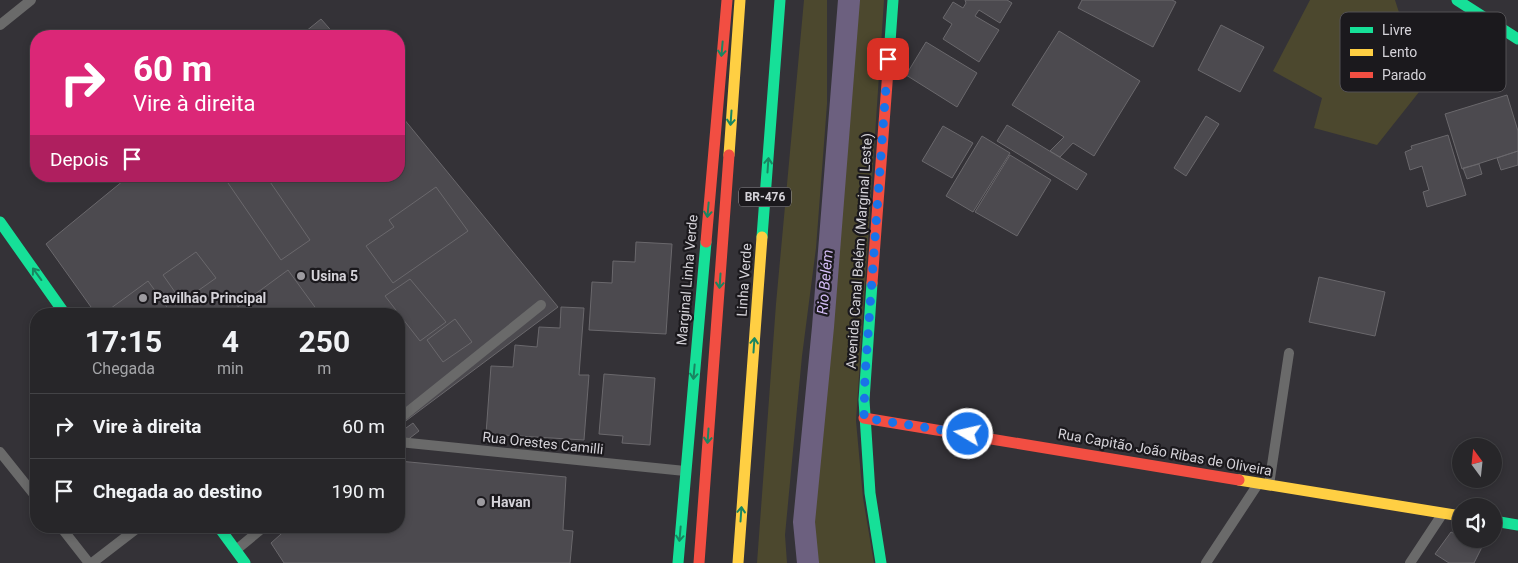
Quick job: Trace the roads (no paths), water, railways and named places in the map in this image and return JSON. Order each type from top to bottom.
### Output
[{"type":"main road","name":"Marginal Linha Verde","points":[[678,563],[727,0]]},
{"type":"main road","name":"Linha Verde","points":[[699,563],[740,0]]},
{"type":"main road","name":"Linha Verde","points":[[738,563],[780,0]]},
{"type":"main road","name":"Avenida Canal Belém (Marginal Leste)","points":[[881,563],[870,492],[864,418],[865,376],[893,0]]},
{"type":"main road","points":[[1457,0],[1476,12]]},
{"type":"main road","points":[[1506,31],[1518,39]]},
{"type":"main road","points":[[0,222],[62,308]]},
{"type":"main road","name":"Rua Capitão João Ribas de Oliveira","points":[[864,418],[1452,514]]},
{"type":"main road","points":[[1502,522],[1518,525]]},
{"type":"main road","points":[[223,533],[245,563]]},
{"type":"street","points":[[0,24],[31,0]]},
{"type":"street","points":[[405,414],[540,304]]},
{"type":"street","points":[[1206,563],[1264,485],[1288,353]]},
{"type":"street","name":"Rua Orestes Camilli","points":[[405,443],[685,471]]},
{"type":"street","points":[[0,452],[30,490]]},
{"type":"street","points":[[1410,563],[1443,513]]},
{"type":"street","points":[[66,533],[90,563],[131,533]]},
{"type":"street","points":[[236,550],[257,533]]},
{"type":"waterway","name":"Rio Belém","points":[[808,563],[804,522],[823,327],[849,0]]},
{"type":"place","name":"Usina 5","points":[[301,276]]},
{"type":"place","name":"Pavilhão Principal","points":[[143,298]]},
{"type":"place","name":"Havan","points":[[481,502]]}]
